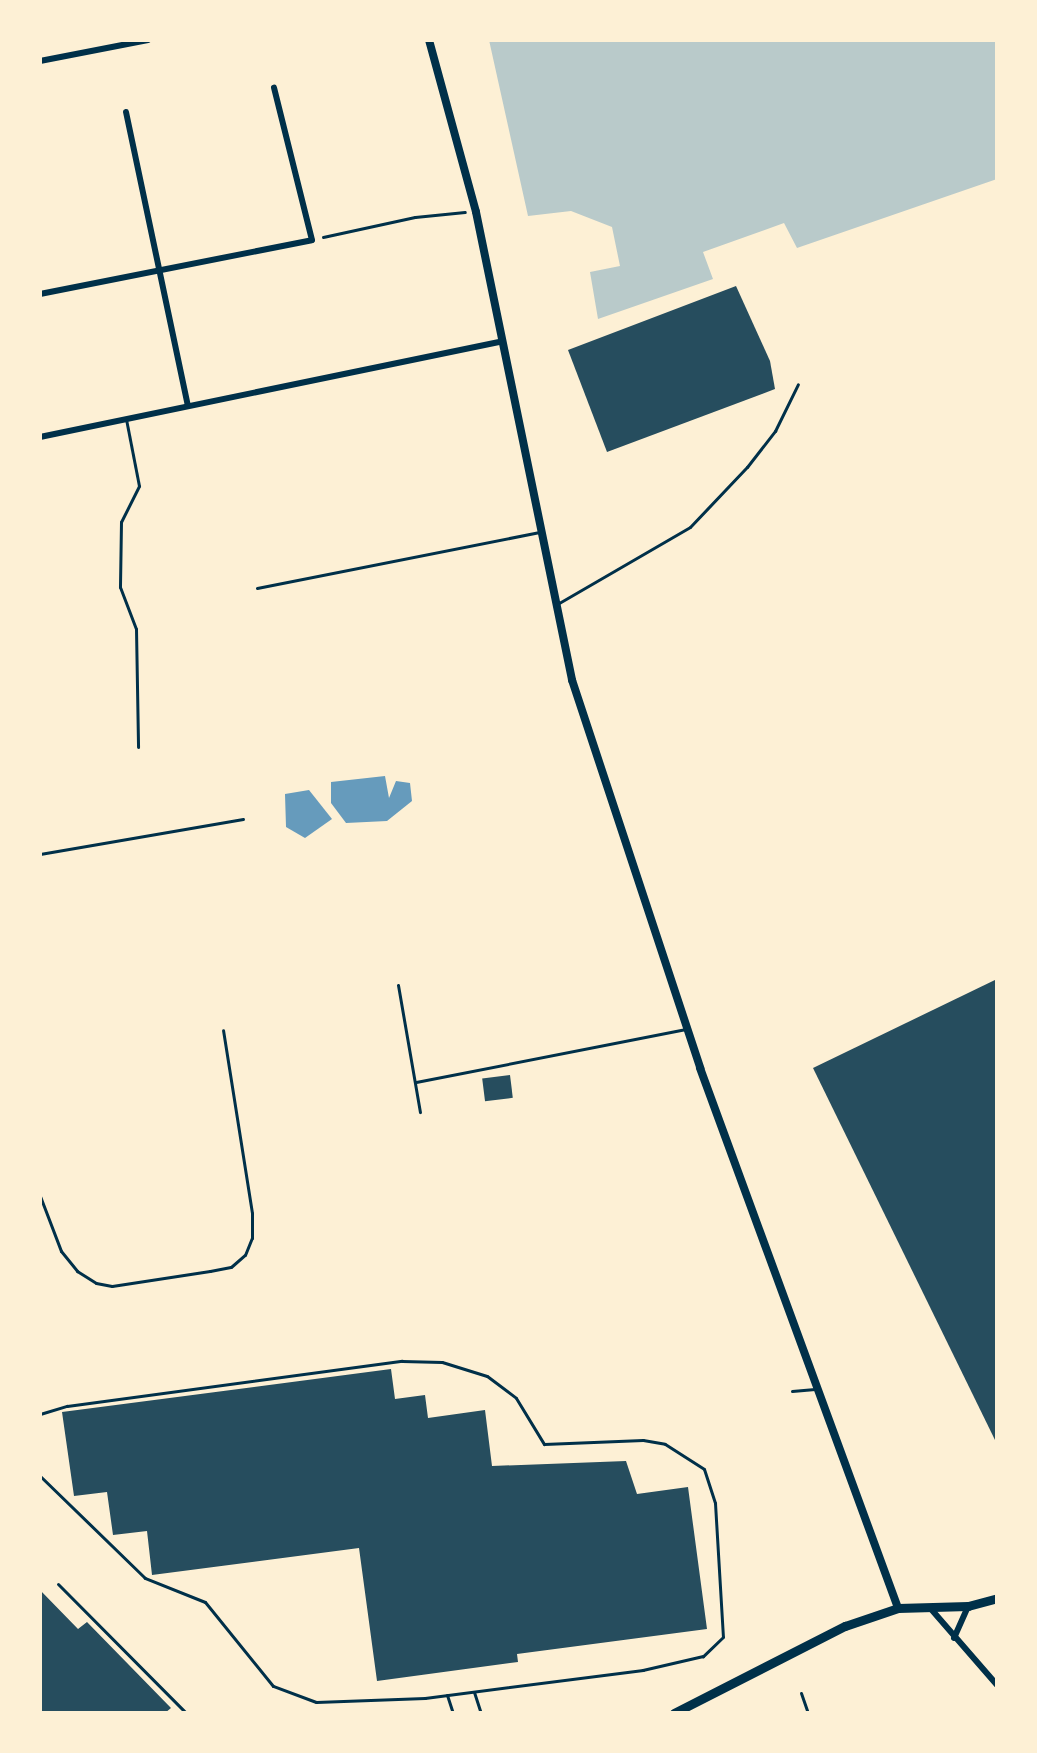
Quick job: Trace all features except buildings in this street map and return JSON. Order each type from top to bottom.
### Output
[{"type":"main road","points":[[674,1713],[797,1646],[898,1608],[968,1606],[997,1598]]},
{"type":"street","points":[[40,61],[148,40]]},
{"type":"street","points":[[429,40],[476,212],[500,342],[556,605],[587,731],[686,1029],[815,1389],[898,1608]]},
{"type":"street","points":[[40,294],[312,240],[274,88]]},
{"type":"street","points":[[126,112],[163,270],[188,406]]},
{"type":"street","points":[[40,437],[500,342]]},
{"type":"street","points":[[954,1638],[968,1606]]},
{"type":"street","points":[[931,1609],[997,1685]]},
{"type":"lane","points":[[556,605],[690,527],[747,467],[775,431],[798,384]]},
{"type":"lane","points":[[126,419],[139,486],[121,522],[120,587],[136,629],[138,747]]},
{"type":"lane","points":[[257,588],[541,532]]},
{"type":"lane","points":[[40,854],[243,819]]},
{"type":"lane","points":[[398,985],[420,1112]]},
{"type":"lane","points":[[416,1082],[686,1029]]},
{"type":"lane","points":[[40,1196],[61,1251],[77,1271],[96,1283],[112,1286],[210,1271],[231,1267],[245,1255],[252,1238],[252,1213],[223,1030]]},
{"type":"lane","points":[[40,1414],[67,1406],[402,1361],[442,1362],[487,1376],[516,1398],[544,1444],[643,1440],[690,1456],[712,1483],[723,1637],[715,1648],[680,1664],[474,1692],[356,1704],[291,1696],[255,1670],[235,1635],[205,1602],[145,1578],[40,1476]]},
{"type":"lane","points":[[792,1391],[815,1389]]},
{"type":"lane","points":[[58,1584],[186,1713]]},
{"type":"lane","points":[[474,1692],[481,1713]]},
{"type":"lane","points":[[801,1693],[808,1713]]},
{"type":"lane","points":[[447,1695],[453,1713]]},
{"type":"path","points":[[312,240],[433,214],[476,212]]},
{"type":"shaded area","points":[[489,40],[997,40],[997,179],[797,248],[784,223],[703,252],[713,279],[598,319],[590,272],[620,266],[612,227],[571,211],[528,216]]},
{"type":"water","points":[[385,776],[389,798],[396,781],[410,783],[412,801],[387,821],[346,823],[331,803],[331,782]]},
{"type":"water","points":[[309,790],[332,819],[305,838],[286,827],[285,794]]}]
